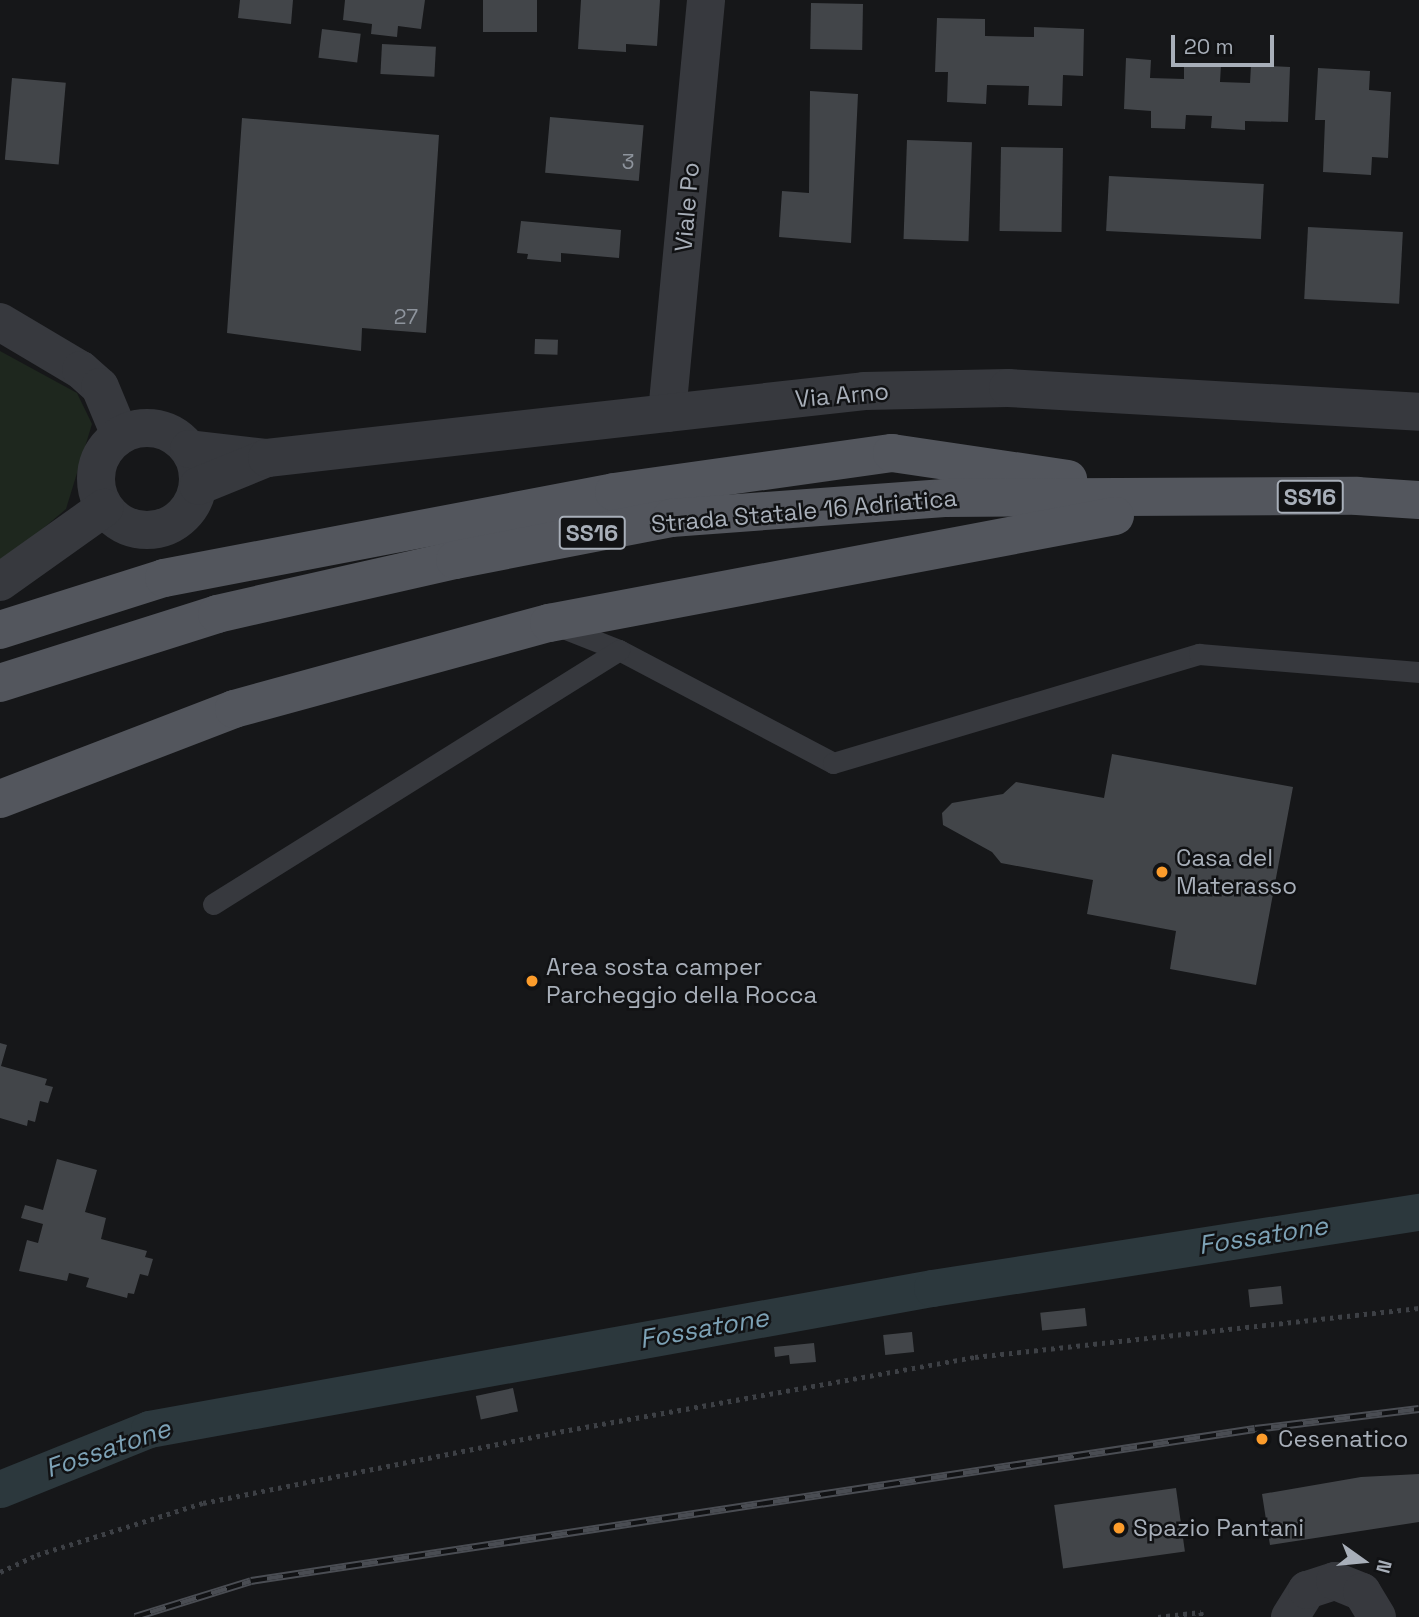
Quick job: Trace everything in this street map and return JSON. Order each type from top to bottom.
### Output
[{"type":"main road","points":[[0,630],[164,578],[614,492],[892,453],[1201,499]]},
{"type":"main road","name":"Strada Statale 16 Adriatica","points":[[0,683],[217,614],[455,560],[671,518],[944,498],[1201,499],[1357,496],[1419,500]]},
{"type":"main road","points":[[0,799],[234,709],[549,623],[1201,499]]},
{"type":"street","name":"Viale Po","points":[[667,413],[706,0]]},
{"type":"street","points":[[0,322],[81,370],[100,387],[120,435]]},
{"type":"street","name":"Via Arno","points":[[267,458],[864,391],[1008,388],[1419,412]]},
{"type":"street","points":[[198,486],[189,449],[178,438],[149,427],[120,435],[107,446],[95,476],[104,508],[116,520],[150,530],[182,517],[198,486],[267,458]]},
{"type":"street","points":[[189,449],[267,458]]},
{"type":"street","points":[[0,582],[104,508]]},
{"type":"street","points":[[1290,1617],[1307,1590],[1335,1581],[1362,1592],[1377,1617]]},
{"type":"lane","points":[[549,623],[619,650],[833,763],[1199,654],[1419,672]]},
{"type":"lane","points":[[213,904],[619,650]]},
{"type":"path","points":[[0,1572],[37,1555],[203,1503],[552,1433],[975,1357],[1419,1308]]},
{"type":"path","points":[[1158,1617],[1201,1612],[1202,1617]]},
{"type":"shaded area","points":[[0,351],[77,393],[92,424],[66,509],[0,565]]},
{"type":"building","points":[[240,0],[293,0],[291,24],[238,18]]},
{"type":"building","points":[[345,0],[425,0],[421,29],[398,26],[397,37],[371,34],[372,24],[343,20]]},
{"type":"building","points":[[483,0],[537,0],[537,32],[483,32]]},
{"type":"building","points":[[581,0],[660,0],[657,46],[626,44],[626,52],[578,49]]},
{"type":"building","points":[[811,3],[863,4],[862,50],[810,49]]},
{"type":"building","points":[[937,18],[985,19],[985,36],[1034,37],[1034,27],[1084,29],[1083,76],[1063,75],[1062,106],[1028,105],[1029,86],[987,85],[986,104],[947,102],[948,72],[935,72]]},
{"type":"building","points":[[322,29],[361,34],[357,63],[318,58]]},
{"type":"building","points":[[382,44],[436,47],[434,77],[380,74]]},
{"type":"building","points":[[1126,58],[1151,60],[1150,78],[1184,79],[1184,63],[1221,65],[1220,82],[1250,83],[1251,65],[1290,67],[1288,122],[1245,121],[1245,130],[1211,128],[1212,116],[1186,115],[1185,129],[1151,128],[1151,111],[1124,109]]},
{"type":"building","points":[[1318,68],[1370,71],[1369,90],[1391,92],[1388,158],[1372,157],[1371,175],[1323,172],[1325,120],[1315,120]]},
{"type":"building","points":[[12,78],[66,83],[59,164],[5,160]]},
{"type":"building","points":[[810,91],[858,94],[851,243],[779,237],[782,191],[809,193]]},
{"type":"building","points":[[550,117],[644,125],[639,181],[545,173]]},
{"type":"building","points":[[242,118],[439,135],[426,333],[362,328],[361,351],[227,333]]},
{"type":"building","points":[[907,140],[972,142],[969,241],[904,239]]},
{"type":"building","points":[[1001,147],[1063,148],[1062,232],[1000,231]]},
{"type":"building","points":[[1109,176],[1264,184],[1261,239],[1106,231]]},
{"type":"building","points":[[521,221],[621,230],[619,258],[561,253],[561,262],[527,259],[528,254],[517,253]]},
{"type":"building","points":[[1308,227],[1403,232],[1399,304],[1304,299]]},
{"type":"building","points":[[535,339],[558,340],[557,355],[534,354]]},
{"type":"building","name":"Casa del Materasso","points":[[1112,754],[1293,787],[1256,985],[1170,969],[1176,931],[1087,914],[1093,880],[1001,863],[992,852],[943,825],[942,813],[952,803],[1003,794],[1016,782],[1104,798]]},
{"type":"building","points":[[0,1043],[7,1045],[1,1066],[47,1079],[45,1085],[53,1087],[48,1103],[40,1101],[35,1122],[28,1120],[27,1126],[0,1118]]},
{"type":"building","points":[[57,1159],[97,1170],[85,1212],[106,1218],[101,1239],[147,1251],[145,1257],[153,1259],[148,1276],[140,1274],[134,1294],[128,1293],[127,1298],[86,1287],[89,1278],[69,1273],[67,1281],[19,1271],[27,1240],[38,1243],[43,1224],[21,1218],[25,1205],[43,1210]]},
{"type":"building","points":[[1281,1286],[1283,1304],[1250,1307],[1248,1289]]},
{"type":"building","points":[[1085,1308],[1087,1326],[1042,1331],[1040,1313]]},
{"type":"building","points":[[912,1332],[914,1352],[885,1355],[883,1335]]},
{"type":"building","points":[[814,1343],[816,1362],[790,1364],[789,1355],[775,1357],[774,1347]]},
{"type":"building","points":[[513,1388],[518,1411],[481,1419],[476,1396]]},
{"type":"building","name":"Cesenatico","points":[[1419,1474],[1419,1522],[1270,1545],[1262,1494],[1361,1477]]},
{"type":"building","name":"Spazio Pantani","points":[[1176,1488],[1185,1551],[1063,1568],[1054,1505]]},
{"type":"waterway","name":"Fossatone","points":[[0,1489],[149,1429],[932,1288],[1419,1212]]},
{"type":"railway","points":[[135,1617],[251,1581],[1255,1429],[1419,1409]]},
{"type":"place","name":"Casa del Materasso","points":[[1162,872]]},
{"type":"place","name":"Area sosta camper Parcheggio della Rocca","points":[[532,981]]},
{"type":"place","name":"Cesenatico","points":[[1262,1439]]},
{"type":"place","name":"Spazio Pantani","points":[[1119,1528]]}]
